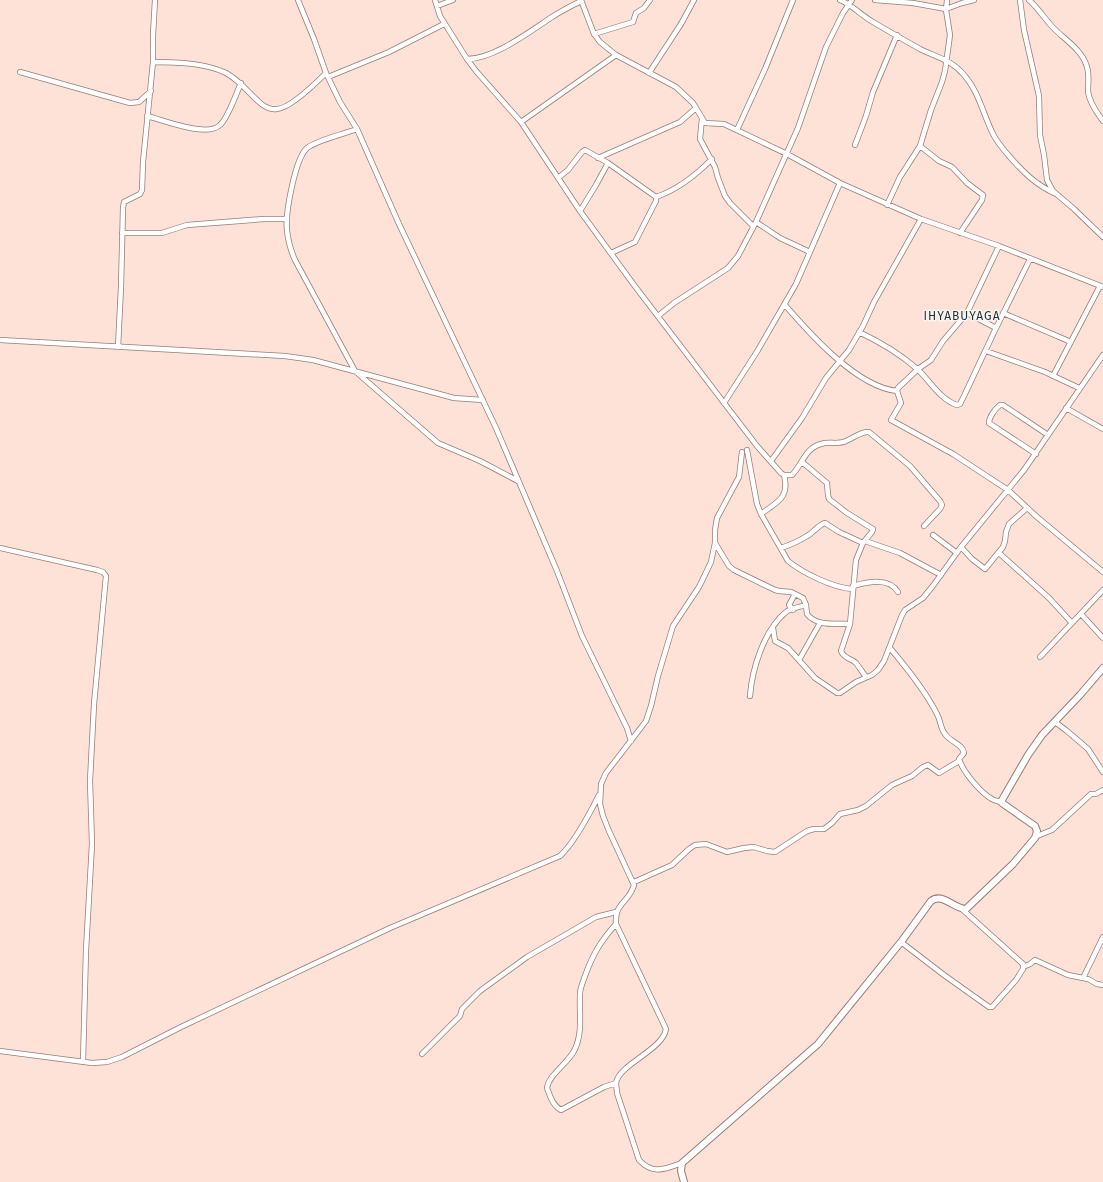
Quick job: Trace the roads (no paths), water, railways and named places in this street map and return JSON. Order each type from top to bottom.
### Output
[{"type":"street","points":[[118,347],[123,208],[124,202],[140,194],[142,190],[153,62],[155,0]]},
{"type":"street","points":[[298,0],[327,75],[340,102],[357,130],[399,224],[483,400],[557,571],[582,636],[627,728],[631,741]]},
{"type":"street","points":[[435,0],[444,24],[467,59],[521,122],[580,211],[611,253],[757,446],[784,475],[786,486],[784,495],[760,514]]},
{"type":"street","points":[[437,6],[453,0]]},
{"type":"street","points":[[594,34],[633,22],[636,13],[644,8],[650,0]]},
{"type":"street","points":[[649,73],[681,24],[694,0]]},
{"type":"street","points":[[737,130],[765,70],[793,0]]},
{"type":"street","points":[[840,0],[851,2],[863,16],[921,50],[946,60],[957,67],[971,84],[981,102],[985,115],[997,141],[1029,178],[1056,194]]},
{"type":"street","points":[[875,0],[913,3],[946,9],[974,0]]},
{"type":"street","points":[[887,205],[900,177],[920,146],[931,110],[942,82],[950,35],[946,9],[947,0]]},
{"type":"street","points":[[1020,0],[1024,30],[1039,96],[1040,135],[1046,176],[1050,188],[1103,237]]},
{"type":"street","points":[[1028,0],[1041,11],[1048,22],[1076,49],[1084,59],[1090,78],[1088,90],[1090,99],[1103,121]]},
{"type":"street","points":[[467,59],[476,59],[490,54],[581,1],[594,34],[600,42],[616,55],[676,87],[687,96],[705,123],[721,123],[737,130],[787,154],[840,184],[921,219],[999,246],[1102,286],[1053,376]]},
{"type":"street","points":[[658,316],[674,303],[728,268],[738,256],[787,154],[805,111],[826,47],[835,28],[851,2]]},
{"type":"street","points":[[153,62],[195,64],[206,66],[225,73],[241,83],[261,105],[277,109],[283,107],[298,97],[327,75],[389,52],[444,24]]},
{"type":"street","points":[[855,145],[873,92],[897,35]]},
{"type":"street","points":[[521,122],[616,55]]},
{"type":"street","points":[[20,72],[130,103],[139,102],[151,91]]},
{"type":"street","points":[[148,116],[195,129],[204,130],[214,128],[220,125],[225,119],[241,83]]},
{"type":"street","points":[[598,158],[680,122],[696,108]]},
{"type":"street","points":[[702,118],[700,139],[712,159],[725,196],[730,203],[754,224],[810,252]]},
{"type":"street","points":[[357,130],[312,144],[306,148],[302,154],[295,175],[286,219],[289,245],[294,260],[355,371],[438,443],[480,461],[518,480]]},
{"type":"street","points":[[920,146],[939,162],[952,167],[967,183],[983,195],[982,200],[960,233]]},
{"type":"street","points":[[558,178],[568,170],[584,150],[608,163],[656,198]]},
{"type":"street","points":[[611,253],[635,242],[656,201],[656,198],[678,187],[712,159]]},
{"type":"street","points":[[580,211],[608,163]]},
{"type":"street","points":[[724,403],[785,305],[796,284],[840,184]]},
{"type":"street","points":[[122,233],[162,233],[187,225],[264,219],[286,219]]},
{"type":"street","points":[[771,461],[802,418],[826,378],[849,350],[874,302],[921,219]]},
{"type":"street","points":[[999,246],[967,313],[944,341],[931,360],[918,369],[899,386],[897,391],[901,403],[892,417],[892,421],[953,454],[1008,490],[1027,508],[1103,572]]},
{"type":"street","points":[[859,332],[890,348],[918,369],[946,399],[957,405],[960,404],[1030,259]]},
{"type":"street","points":[[785,305],[809,332],[840,362],[872,383],[889,390],[897,391]]},
{"type":"street","points":[[967,313],[996,328]]},
{"type":"street","points":[[1004,313],[1071,342]]},
{"type":"street","points":[[0,340],[285,356],[312,360],[454,398],[483,400]]},
{"type":"street","points":[[986,351],[1053,376],[1079,388]]},
{"type":"street","points":[[773,628],[775,641],[788,648],[815,678],[837,693],[840,693],[872,675],[878,670],[884,661],[905,610],[923,598],[961,547],[1036,454],[1079,388],[1103,355]]},
{"type":"street","points":[[1036,454],[989,423],[989,420],[998,407],[1003,405],[1048,435]]},
{"type":"street","points":[[1066,408],[1103,429]]},
{"type":"street","points":[[784,475],[792,475],[811,449],[822,444],[841,443],[863,432],[872,433],[910,466],[940,501],[942,505],[940,509],[924,526]]},
{"type":"street","points":[[747,450],[760,514],[788,561],[795,566],[833,584],[853,587],[871,582],[888,584],[893,586],[898,592]]},
{"type":"street","points":[[422,1054],[460,1016],[462,1010],[480,990],[527,957],[596,917],[616,912],[630,895],[634,882],[609,831],[600,804],[602,781],[606,773],[646,721],[673,626],[699,587],[709,568],[715,543],[714,530],[717,518],[739,477],[742,452]]},
{"type":"street","points":[[802,462],[828,483],[828,497],[836,506],[872,527],[872,531],[864,542],[856,560],[850,624],[841,648],[841,653],[849,660],[854,662],[866,677]]},
{"type":"street","points":[[961,547],[972,559],[985,569],[1005,544],[1007,528],[1027,508]]},
{"type":"street","points":[[781,548],[813,533],[824,523],[839,532],[864,542],[900,553],[941,575]]},
{"type":"street","points":[[933,535],[957,553]]},
{"type":"street","points":[[715,543],[729,566],[734,570],[774,590],[788,591],[803,598],[806,605],[807,614],[810,617],[820,623],[850,624]]},
{"type":"street","points":[[0,548],[97,570],[103,572],[106,576],[94,704],[91,766],[92,844],[86,950],[83,1062]]},
{"type":"street","points":[[999,553],[1049,598],[1072,623]]},
{"type":"street","points":[[1040,657],[1103,590]]},
{"type":"street","points":[[793,610],[789,605],[795,594]]},
{"type":"street","points":[[750,696],[751,682],[760,650],[773,628],[786,612],[806,605]]},
{"type":"street","points":[[1081,614],[1103,638]]},
{"type":"street","points":[[799,660],[820,623]]},
{"type":"street","points":[[634,882],[672,865],[695,845],[706,844],[728,852],[754,847],[775,852],[807,831],[824,829],[840,814],[858,810],[866,806],[892,785],[912,776],[923,767],[928,765],[939,772],[959,761],[959,758],[964,753],[964,749],[952,742],[945,734],[935,710],[904,664],[890,648]]},
{"type":"street","points":[[1001,802],[1028,755],[1042,735],[1103,668]]},
{"type":"street","points":[[1055,722],[1068,731],[1088,749],[1103,772]]},
{"type":"street","points":[[959,761],[972,780],[992,800],[1001,802],[1035,826],[1037,836]]},
{"type":"street","points":[[963,910],[968,908],[1013,864],[1037,836],[1052,830],[1091,794],[1096,794],[1103,790]]},
{"type":"street","points":[[0,1051],[92,1063],[107,1062],[122,1057],[181,1027],[390,928],[560,856],[565,852],[574,838],[600,792]]},
{"type":"street","points":[[616,912],[616,924],[666,1029],[665,1035],[651,1049],[625,1070],[619,1076],[616,1083],[617,1093],[639,1160],[645,1166],[652,1169],[660,1170],[682,1163],[818,1044],[901,942],[934,898],[941,898],[963,910],[1022,962],[1024,967]]},
{"type":"street","points":[[616,924],[593,954],[582,984],[580,993],[578,1040],[576,1048],[572,1055],[551,1079],[547,1088],[550,1098],[557,1108],[561,1110],[604,1087],[616,1083]]},
{"type":"street","points":[[1083,978],[1103,937]]},
{"type":"street","points":[[901,942],[989,1007],[994,1006],[1016,980],[1024,967],[1035,960],[1068,974],[1103,985]]},
{"type":"street","points":[[682,1163],[681,1170],[684,1182]]},
{"type":"district","name":"IHYABUYAGA","points":[[962,316]]}]
